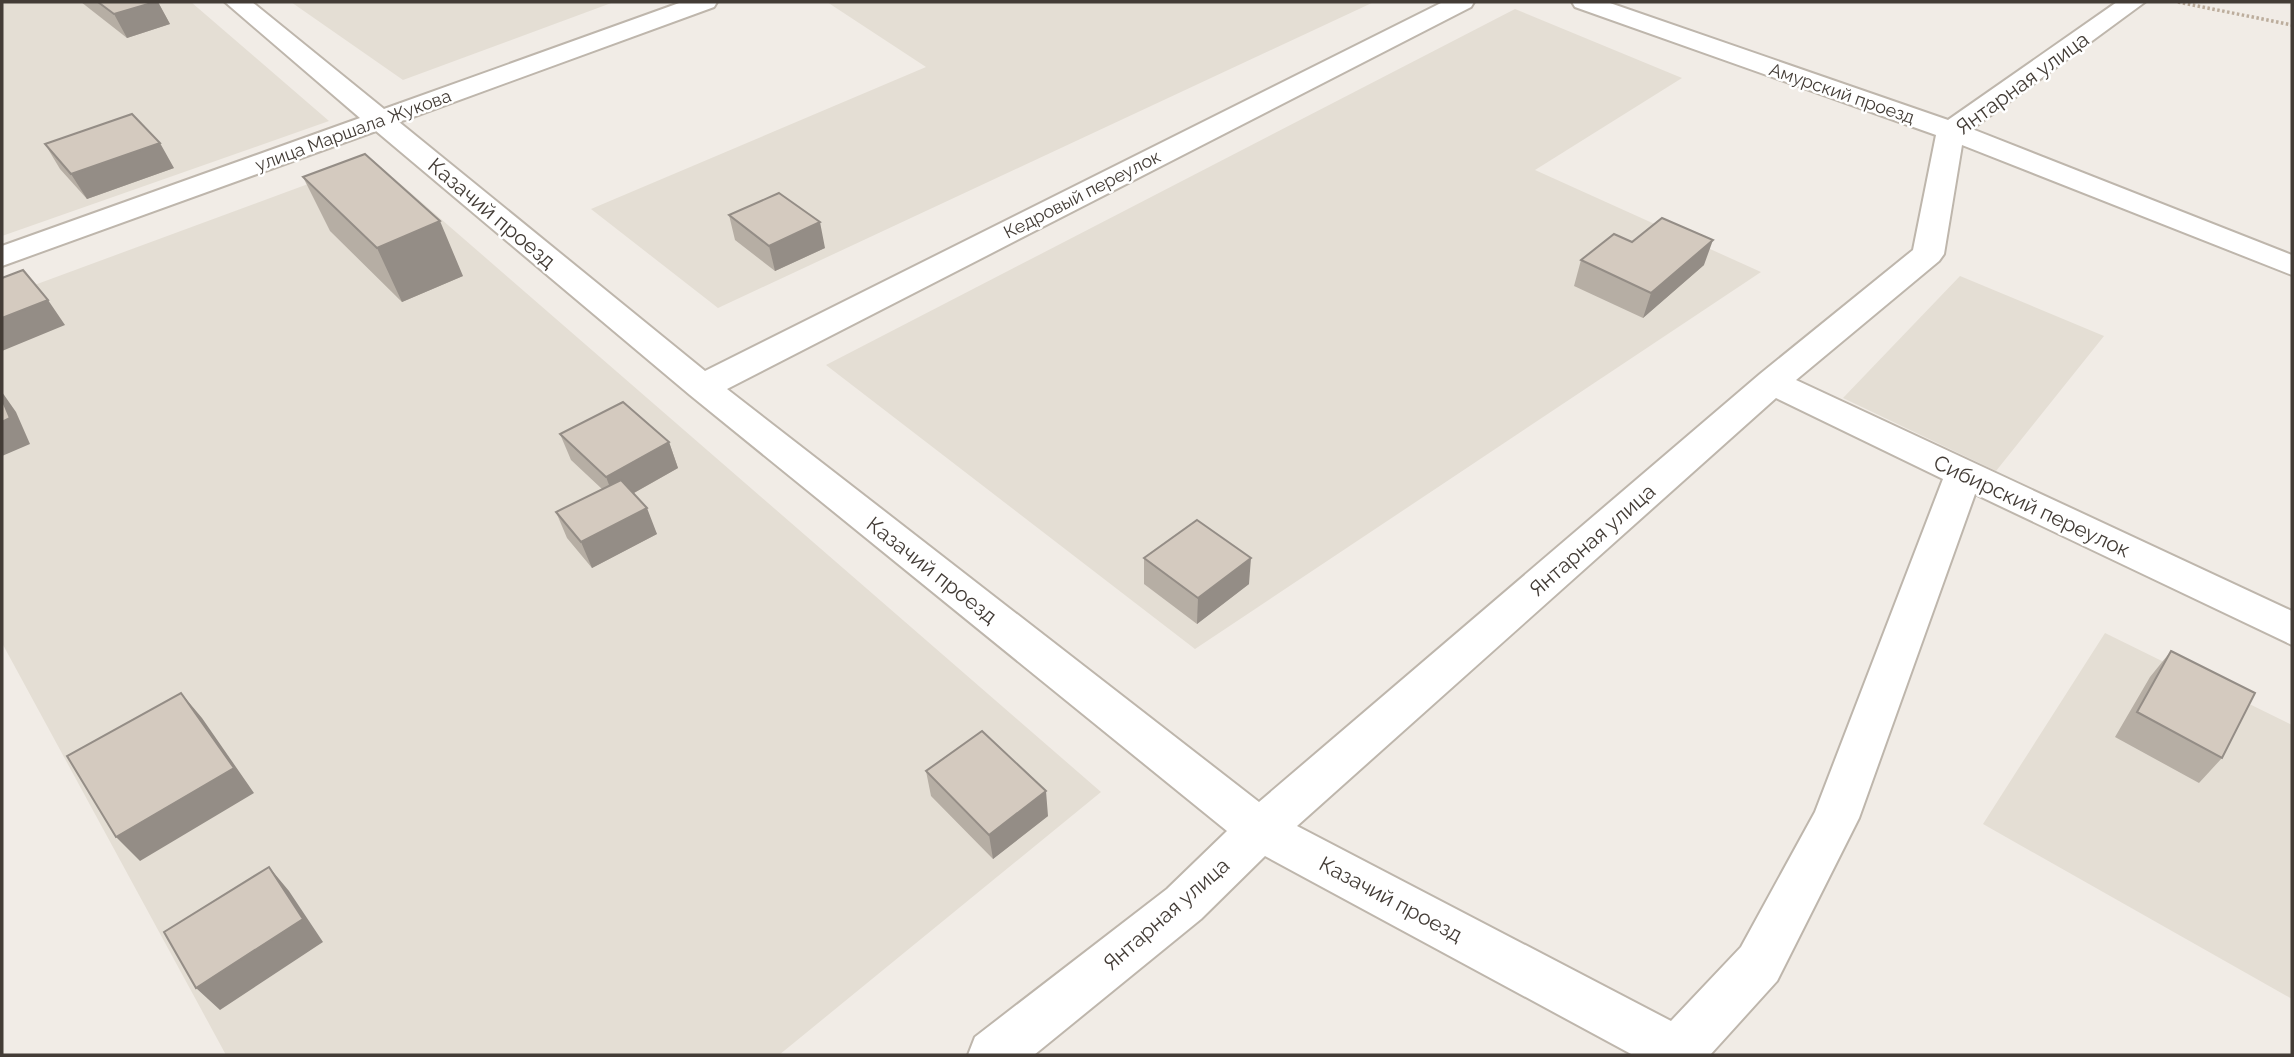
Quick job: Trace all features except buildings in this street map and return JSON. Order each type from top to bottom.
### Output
[{"type":"street","name":"Казачий проезд","points":[[237,2],[702,387],[1261,830],[1677,1054]]},
{"type":"street","name":"улица Маршала Жукова","points":[[2,257],[705,2]]},
{"type":"street","name":"Кедровый переулок","points":[[702,387],[1462,2]]},
{"type":"street","name":"Амурский проезд","points":[[1584,2],[1951,131],[2292,266]]},
{"type":"street","name":"Янтарная улица","points":[[994,1055],[1184,904],[1261,830],[1772,382],[1928,254],[1951,131],[2133,2]]},
{"type":"street","name":"Сибирский переулок","points":[[1772,382],[2292,629]]},
{"type":"street","points":[[1677,1054],[1759,964],[1836,818],[1964,473]]},
{"type":"path","points":[[2178,2],[2292,25]]},
{"type":"shaded area","points":[[2,2],[191,2],[329,121],[2,236]]},
{"type":"shaded area","points":[[291,2],[614,2],[403,80]]},
{"type":"shaded area","points":[[827,2],[1374,2],[718,308],[591,209],[926,67]]},
{"type":"shaded area","points":[[1515,9],[1682,78],[1535,170],[1761,272],[1195,649],[826,365]]},
{"type":"shaded area","points":[[373,160],[1101,792],[779,1055],[226,1055],[2,643],[2,297]]},
{"type":"shaded area","points":[[1960,276],[2104,336],[1996,471],[1843,398]]},
{"type":"shaded area","points":[[2105,633],[2292,725],[2292,999],[1983,824]]}]
